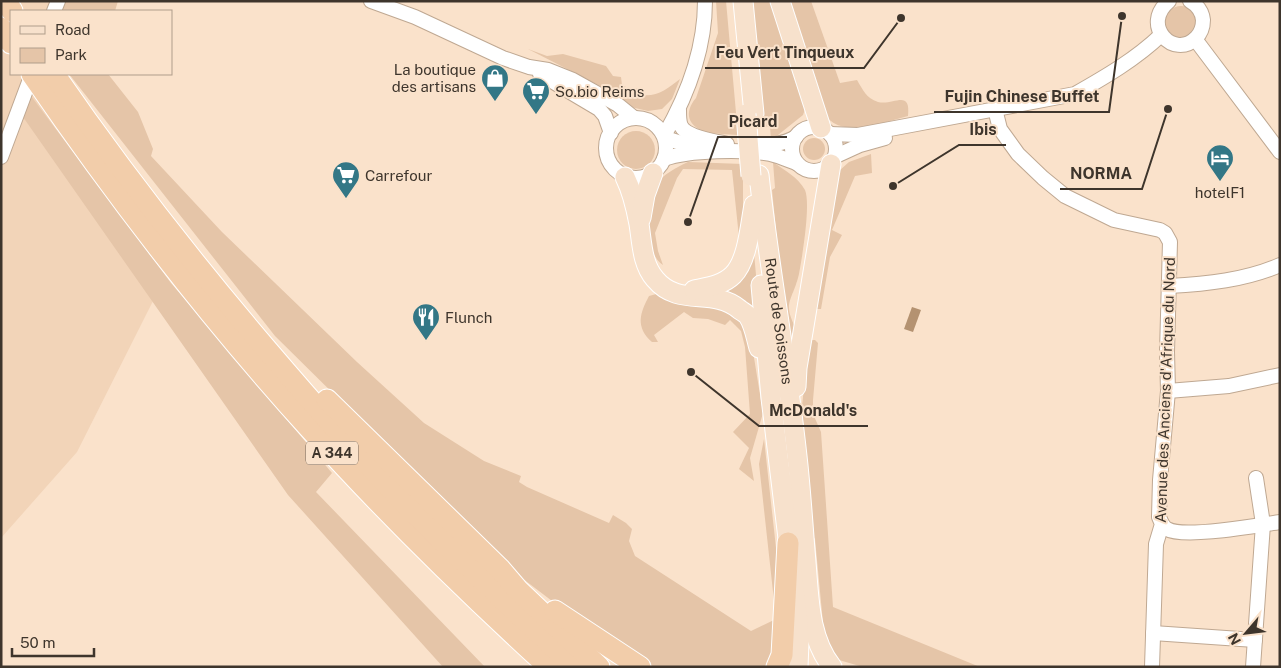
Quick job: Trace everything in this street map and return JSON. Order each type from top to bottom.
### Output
[{"type":"highway","points":[[1,28],[10,42]]},
{"type":"highway","name":"A 344","points":[[33,75],[143,226],[236,344],[339,460],[491,614],[549,667]]},
{"type":"highway","name":"A 344","points":[[55,75],[154,211],[215,289],[327,420],[395,493],[483,582],[575,667]]},
{"type":"highway","points":[[215,289],[258,326],[328,401],[500,569],[518,590],[599,667]]},
{"type":"highway","points":[[777,667],[782,655],[788,543]]},
{"type":"highway","points":[[500,569],[524,585],[556,612],[640,667]]},
{"type":"highway","points":[[491,614],[504,641],[528,667]]},
{"type":"main road","name":"Route de Soissons","points":[[736,1],[750,114]]},
{"type":"main road","name":"Route de Soissons","points":[[743,1],[755,175],[797,457],[810,604],[814,628],[824,656],[832,667]]},
{"type":"main road","points":[[780,1],[826,131]]},
{"type":"main road","points":[[797,457],[797,368],[833,160]]},
{"type":"main road","points":[[640,227],[645,196],[659,166]]},
{"type":"main road","name":"Route de Soissons","points":[[755,175],[754,205],[771,398],[798,628],[798,667]]},
{"type":"main road","points":[[625,176],[636,207],[645,261],[654,278],[669,291],[679,295],[720,298],[732,303],[748,316],[755,331],[771,398]]},
{"type":"main road","points":[[662,285],[679,290],[694,290],[715,286],[734,275],[746,254],[754,205]]},
{"type":"main road","points":[[814,667],[826,667]]},
{"type":"street","points":[[371,1],[416,16],[476,46],[529,67],[599,109],[605,116],[611,133]]},
{"type":"street","points":[[664,137],[680,107],[703,34],[705,1]]},
{"type":"street","points":[[1169,1],[1162,7],[1158,16],[1158,26],[1161,35],[1168,41],[1177,44],[1186,44],[1195,39],[1200,33],[1203,24],[1198,3]]},
{"type":"street","points":[[664,137],[681,143],[773,145],[781,144],[796,137],[807,128],[814,127],[826,131],[858,135],[1075,94],[1105,78],[1148,47],[1161,35]]},
{"type":"street","points":[[1195,39],[1280,152]]},
{"type":"street","points":[[529,67],[548,70],[574,80],[641,119],[654,124],[664,137],[666,149],[659,166]]},
{"type":"street","points":[[1,158],[32,75]]},
{"type":"street","points":[[680,107],[663,116],[621,123],[607,140],[607,157],[611,165],[625,176],[637,179],[681,154],[764,153],[796,163],[810,171],[818,171],[825,169],[833,160],[860,145],[995,109]]},
{"type":"street","points":[[680,107],[681,127],[686,132],[693,136],[727,144]]},
{"type":"street","name":"Avenue des Anciens d'Afrique du Nord","points":[[995,109],[1000,129],[1018,154],[1065,196],[1114,220],[1154,228],[1166,233],[1168,237],[1171,248],[1167,352],[1168,391],[1160,480],[1159,517],[1162,524],[1156,544],[1152,667]]},
{"type":"street","points":[[826,131],[835,140],[836,148],[833,160]]},
{"type":"street","points":[[796,137],[792,150],[796,163]]},
{"type":"street","points":[[1170,286],[1232,279],[1280,265]]},
{"type":"street","points":[[1168,391],[1229,386],[1280,375]]},
{"type":"street","points":[[1254,667],[1263,524],[1256,478]]},
{"type":"street","points":[[1162,524],[1168,530],[1187,532],[1233,529],[1280,522]]},
{"type":"street","points":[[1153,633],[1255,640]]},
{"type":"shaded area","points":[[1,1],[75,1],[73,10],[10,10],[10,75],[64,75],[153,301],[77,452],[1,538]]},
{"type":"shaded area","points":[[912,307],[921,310],[913,332],[904,329]]},
{"type":"green space","points":[[65,1],[118,1],[115,10],[62,10]]},
{"type":"green space","points":[[716,1],[726,1],[738,135],[706,132],[695,126],[689,118],[690,108],[696,98],[718,33]]},
{"type":"green space","points":[[749,1],[775,1],[806,106],[803,115],[771,139],[770,127],[762,126]]},
{"type":"green space","points":[[787,1],[811,1],[840,83],[857,80],[868,96],[878,102],[904,100],[907,103],[908,116],[880,124],[858,127],[839,125],[830,120],[822,108]]},
{"type":"green space","points":[[1181,6],[1187,7],[1192,11],[1196,16],[1196,28],[1192,33],[1187,37],[1181,38],[1175,37],[1170,33],[1166,28],[1165,22],[1166,16],[1170,11],[1175,7]]},
{"type":"green space","points":[[528,49],[547,56],[563,54],[606,66],[613,76],[621,77],[622,85],[628,88],[640,88],[641,95],[657,93],[680,79],[672,99],[662,109],[648,111],[631,107],[610,91]]},
{"type":"green space","points":[[70,75],[109,75],[138,112],[153,149],[151,156],[222,232],[357,362],[424,423],[484,461],[521,476],[519,482],[527,487],[609,523],[613,515],[626,523],[632,529],[629,541],[635,556],[751,631],[776,619],[759,464],[764,439],[778,566],[780,626],[768,667],[653,667],[573,617],[514,572],[275,336]]},
{"type":"green space","points":[[31,96],[171,283],[332,473],[316,492],[485,667],[443,667],[288,495],[23,117]]},
{"type":"green space","points":[[636,131],[643,132],[649,137],[654,143],[654,157],[649,163],[643,168],[636,169],[629,168],[623,163],[618,157],[617,150],[618,143],[623,137],[629,132]]},
{"type":"green space","points":[[814,138],[822,141],[825,149],[822,157],[814,160],[806,157],[803,149],[806,141]]},
{"type":"green space","points":[[871,154],[872,173],[855,176],[832,230],[842,235],[830,257],[821,309],[816,309],[839,171],[849,162]]},
{"type":"green space","points":[[688,162],[743,164],[743,248],[729,267],[740,247],[732,170],[683,169],[677,178],[655,233],[663,265],[652,250],[648,214],[652,192],[662,178]]},
{"type":"green space","points":[[773,162],[799,181],[807,197],[807,219],[799,274],[789,303],[790,314],[798,332],[789,359],[772,190],[775,188]]},
{"type":"green space","points":[[754,253],[760,319],[727,297],[726,286]]},
{"type":"green space","points":[[660,293],[738,313],[750,333],[763,413],[750,458],[754,481],[739,469],[749,448],[733,432],[750,414],[745,347],[741,331],[730,320],[725,325],[708,319],[693,318],[684,312],[654,335],[658,342],[652,342],[643,331],[641,320],[643,308],[649,296]]},
{"type":"green space","points":[[815,340],[818,343],[813,414],[821,432],[833,607],[980,667],[863,667],[839,660],[825,644],[815,539],[811,534],[802,406],[809,341]]},
{"type":"place","name":"Fujin Chinese Buffet","points":[[1122,16]]},
{"type":"place","name":"Feu Vert Tinqueux","points":[[901,18]]},
{"type":"place","name":"La boutique des artisans","points":[[495,102]]},
{"type":"place","name":"NORMA","points":[[1168,109]]},
{"type":"place","name":"So.bio Reims","points":[[536,115]]},
{"type":"place","name":"hotelF1","points":[[1220,182]]},
{"type":"place","name":"Ibis","points":[[893,186]]},
{"type":"place","name":"Carrefour","points":[[346,199]]},
{"type":"place","name":"Picard","points":[[688,222]]},
{"type":"place","name":"Flunch","points":[[426,341]]},
{"type":"place","name":"McDonald's","points":[[691,372]]}]
